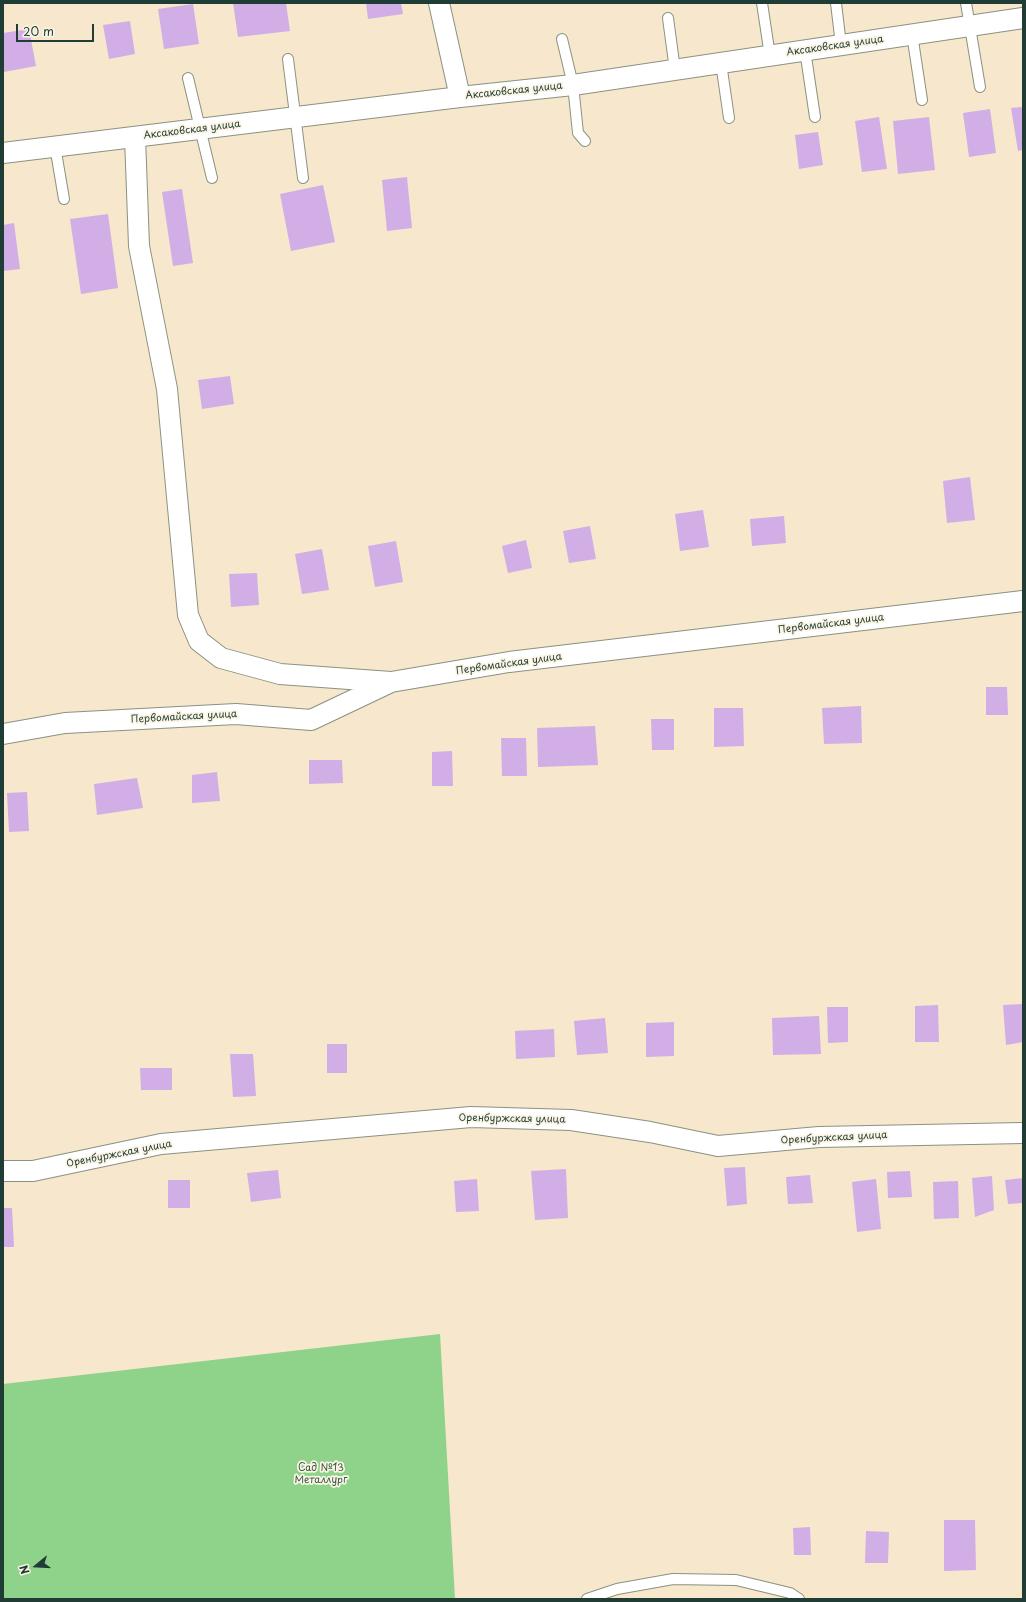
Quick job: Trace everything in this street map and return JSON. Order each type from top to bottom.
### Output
[{"type":"street","points":[[440,3],[460,97]]},
{"type":"street","name":"Аксаковская улица","points":[[3,153],[460,97],[573,85],[1023,18]]},
{"type":"street","points":[[135,137],[139,246],[167,389],[188,615],[199,641],[221,658],[280,674],[391,682]]},
{"type":"street","name":"Первомайская улица","points":[[3,734],[65,723],[236,714],[311,720],[391,682],[509,662],[1023,601]]},
{"type":"street","name":"Оренбуржская улица","points":[[3,1171],[33,1171],[162,1144],[471,1117],[571,1120],[650,1132],[718,1146],[819,1137],[1023,1133]]},
{"type":"lane","points":[[762,3],[770,56]]},
{"type":"lane","points":[[836,3],[841,45]]},
{"type":"lane","points":[[966,3],[980,87]]},
{"type":"lane","points":[[668,18],[675,70]]},
{"type":"lane","points":[[912,34],[922,100]]},
{"type":"lane","points":[[562,39],[573,85],[578,133],[585,141]]},
{"type":"lane","points":[[805,50],[815,117]]},
{"type":"lane","points":[[288,59],[303,178]]},
{"type":"lane","points":[[721,63],[730,118]]},
{"type":"lane","points":[[188,78],[212,178]]},
{"type":"lane","points":[[55,146],[64,199]]},
{"type":"lane","points":[[587,1599],[617,1589],[673,1579],[736,1580],[790,1593],[799,1599]]},
{"type":"green space","name":"Сад №13 Металлург","points":[[440,1334],[455,1599],[3,1599],[3,1384]]},
{"type":"building","points":[[233,3],[286,3],[290,31],[238,37]]},
{"type":"building","points":[[366,3],[401,3],[403,14],[368,19]]},
{"type":"building","points":[[193,4],[199,44],[164,49],[158,9]]},
{"type":"building","points":[[130,21],[135,54],[109,59],[103,25]]},
{"type":"building","points":[[29,29],[36,66],[4,72],[3,33]]},
{"type":"building","points":[[1023,107],[1023,150],[1018,151],[1011,108]]},
{"type":"building","points":[[990,109],[996,153],[969,157],[963,113]]},
{"type":"building","points":[[879,117],[887,169],[862,172],[855,121]]},
{"type":"building","points":[[929,117],[935,170],[898,174],[893,121]]},
{"type":"building","points":[[818,132],[823,165],[799,169],[795,135]]},
{"type":"building","points":[[407,177],[412,228],[387,231],[382,180]]},
{"type":"building","points":[[323,185],[335,242],[291,251],[280,194]]},
{"type":"building","points":[[182,189],[193,263],[173,266],[162,192]]},
{"type":"building","points":[[108,214],[118,288],[81,294],[70,219]]},
{"type":"building","points":[[14,223],[20,269],[3,271],[3,225]]},
{"type":"building","points":[[230,376],[234,404],[202,409],[198,380]]},
{"type":"building","points":[[970,477],[975,520],[947,523],[943,481]]},
{"type":"building","points":[[703,510],[709,547],[680,551],[675,514]]},
{"type":"building","points":[[784,516],[786,543],[752,546],[750,519]]},
{"type":"building","points":[[590,526],[596,559],[569,563],[563,531]]},
{"type":"building","points":[[526,540],[532,568],[508,573],[502,546]]},
{"type":"building","points":[[396,541],[403,582],[375,587],[368,546]]},
{"type":"building","points":[[322,549],[329,590],[302,594],[295,554]]},
{"type":"building","points":[[257,573],[259,605],[231,607],[229,574]]},
{"type":"building","points":[[986,687],[1007,687],[1008,715],[986,715]]},
{"type":"building","points":[[861,706],[862,743],[824,744],[822,708]]},
{"type":"building","points":[[714,708],[743,708],[744,746],[714,747]]},
{"type":"building","points":[[651,719],[674,719],[674,750],[652,750]]},
{"type":"building","points":[[595,726],[598,765],[538,767],[537,728]]},
{"type":"building","points":[[501,738],[526,738],[527,776],[502,776]]},
{"type":"building","points":[[452,751],[453,786],[432,786],[432,752]]},
{"type":"building","points":[[309,760],[342,760],[343,783],[309,784]]},
{"type":"building","points":[[217,772],[220,801],[192,803],[192,775]]},
{"type":"building","points":[[137,778],[143,808],[97,815],[94,784]]},
{"type":"building","points":[[27,792],[29,831],[9,832],[7,793]]},
{"type":"building","points":[[1023,1004],[1023,1042],[1006,1045],[1003,1005]]},
{"type":"building","points":[[938,1005],[939,1042],[915,1042],[915,1006]]},
{"type":"building","points":[[827,1007],[848,1007],[848,1042],[828,1043]]},
{"type":"building","points":[[819,1016],[821,1054],[773,1055],[772,1018]]},
{"type":"building","points":[[605,1018],[608,1053],[577,1055],[574,1021]]},
{"type":"building","points":[[674,1022],[674,1056],[646,1057],[646,1023]]},
{"type":"building","points":[[554,1029],[555,1057],[516,1059],[515,1031]]},
{"type":"building","points":[[327,1044],[347,1044],[347,1073],[327,1073]]},
{"type":"building","points":[[230,1054],[253,1054],[256,1096],[233,1097]]},
{"type":"building","points":[[140,1068],[172,1068],[172,1090],[141,1090]]},
{"type":"building","points":[[745,1167],[747,1204],[727,1206],[724,1168]]},
{"type":"building","points":[[566,1169],[568,1218],[535,1220],[531,1171]]},
{"type":"building","points":[[278,1170],[281,1198],[251,1202],[247,1173]]},
{"type":"building","points":[[910,1171],[912,1197],[888,1198],[887,1172]]},
{"type":"building","points":[[810,1175],[813,1203],[788,1204],[786,1177]]},
{"type":"building","points":[[992,1176],[994,1210],[975,1217],[972,1178]]},
{"type":"building","points":[[1023,1178],[1023,1203],[1008,1204],[1005,1180]]},
{"type":"building","points":[[477,1179],[479,1211],[456,1212],[454,1181]]},
{"type":"building","points":[[876,1179],[881,1229],[857,1232],[852,1182]]},
{"type":"building","points":[[168,1180],[190,1180],[190,1208],[168,1208]]},
{"type":"building","points":[[958,1181],[959,1218],[934,1219],[933,1182]]},
{"type":"building","points":[[3,1208],[12,1208],[14,1247],[3,1247]]},
{"type":"building","points":[[944,1520],[975,1520],[976,1570],[944,1571]]},
{"type":"building","points":[[810,1527],[811,1555],[794,1555],[793,1528]]},
{"type":"building","points":[[866,1531],[889,1532],[888,1563],[865,1563]]}]
